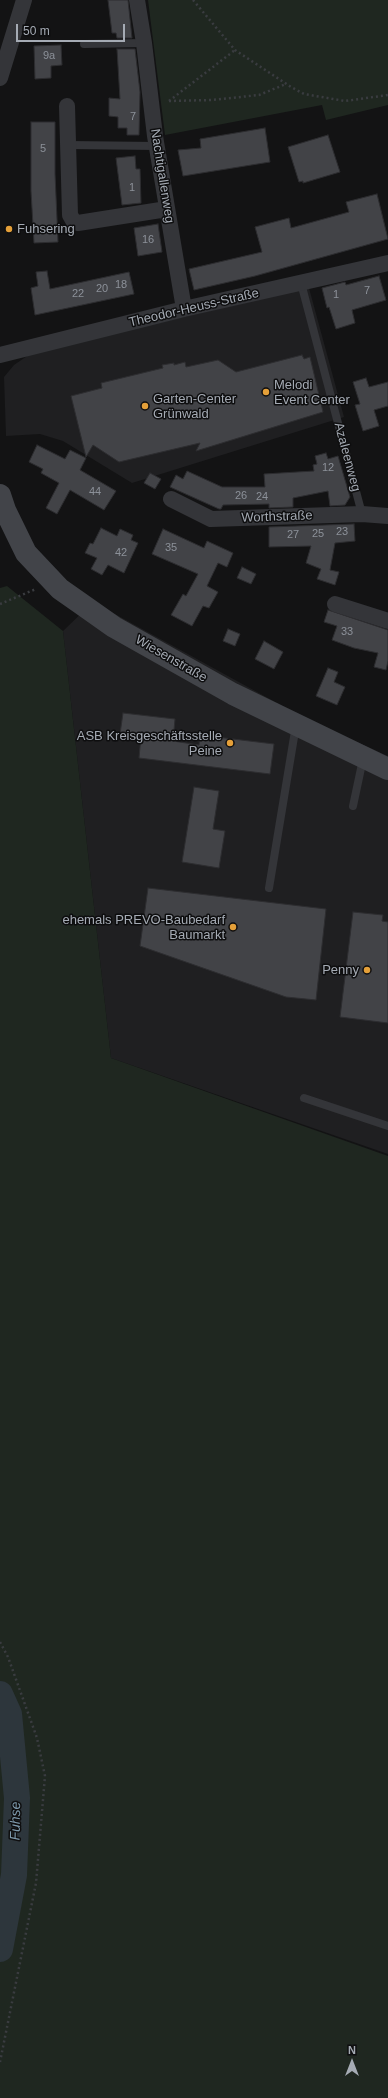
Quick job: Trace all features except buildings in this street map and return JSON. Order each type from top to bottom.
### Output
[{"type":"street","points":[[0,78],[24,0]]},
{"type":"street","name":"Nachtigallenweg","points":[[137,0],[157,146],[184,309]]},
{"type":"street","points":[[67,106],[70,216],[74,222],[78,223],[167,209]]},
{"type":"street","name":"Theodor-Heuss-Straße","points":[[0,355],[184,309],[388,262]]},
{"type":"street","name":"Wiesenstraße","points":[[0,495],[5,510],[26,553],[60,589],[114,627],[232,694],[388,769]]},
{"type":"street","name":"Worthstraße","points":[[171,499],[212,520],[362,514],[388,516]]},
{"type":"street","points":[[335,604],[388,621]]},
{"type":"lane","points":[[84,44],[144,43]]},
{"type":"lane","points":[[68,145],[157,146]]},
{"type":"lane","name":"Azaleenweg","points":[[301,283],[362,514]]},
{"type":"lane","points":[[269,888],[296,725]]},
{"type":"lane","points":[[353,806],[363,758]]},
{"type":"lane","points":[[304,1098],[388,1126]]},
{"type":"path","points":[[193,0],[235,50],[286,84],[304,94],[331,100],[345,101],[388,95]]},
{"type":"path","points":[[169,101],[235,50]]},
{"type":"path","points":[[151,100],[212,100],[259,95],[286,84]]},
{"type":"path","points":[[0,604],[53,581]]},
{"type":"path","points":[[0,1642],[8,1657],[37,1738],[45,1776],[36,1883],[0,2062]]},
{"type":"shaded area","points":[[148,0],[388,0],[388,105],[326,120],[322,105],[165,135]]},
{"type":"shaded area","points":[[309,288],[344,417],[132,483],[63,441],[40,434],[6,436],[4,377],[14,365],[33,352]]},
{"type":"shaded area","points":[[7,586],[63,631],[111,1058],[388,1156],[388,2098],[0,2098],[0,588]]},
{"type":"shaded area","points":[[93,602],[308,720],[388,756],[388,1154],[111,1058],[63,631]]},
{"type":"waterway","name":"Fuhse","points":[[0,1694],[9,1714],[17,1798],[14,1875],[0,1949]]},
{"type":"place","name":"Fuhsering","points":[[9,229]]},
{"type":"place","name":"Melodi Event Center","points":[[266,392]]},
{"type":"place","name":"Garten-Center Grünwald","points":[[145,406]]},
{"type":"place","name":"ASB Kreisgeschäftsstelle Peine","points":[[230,743]]},
{"type":"place","name":"ehemals PREVO-Baubedarf Baumarkt","points":[[233,927]]},
{"type":"place","name":"Penny","points":[[367,970]]}]
